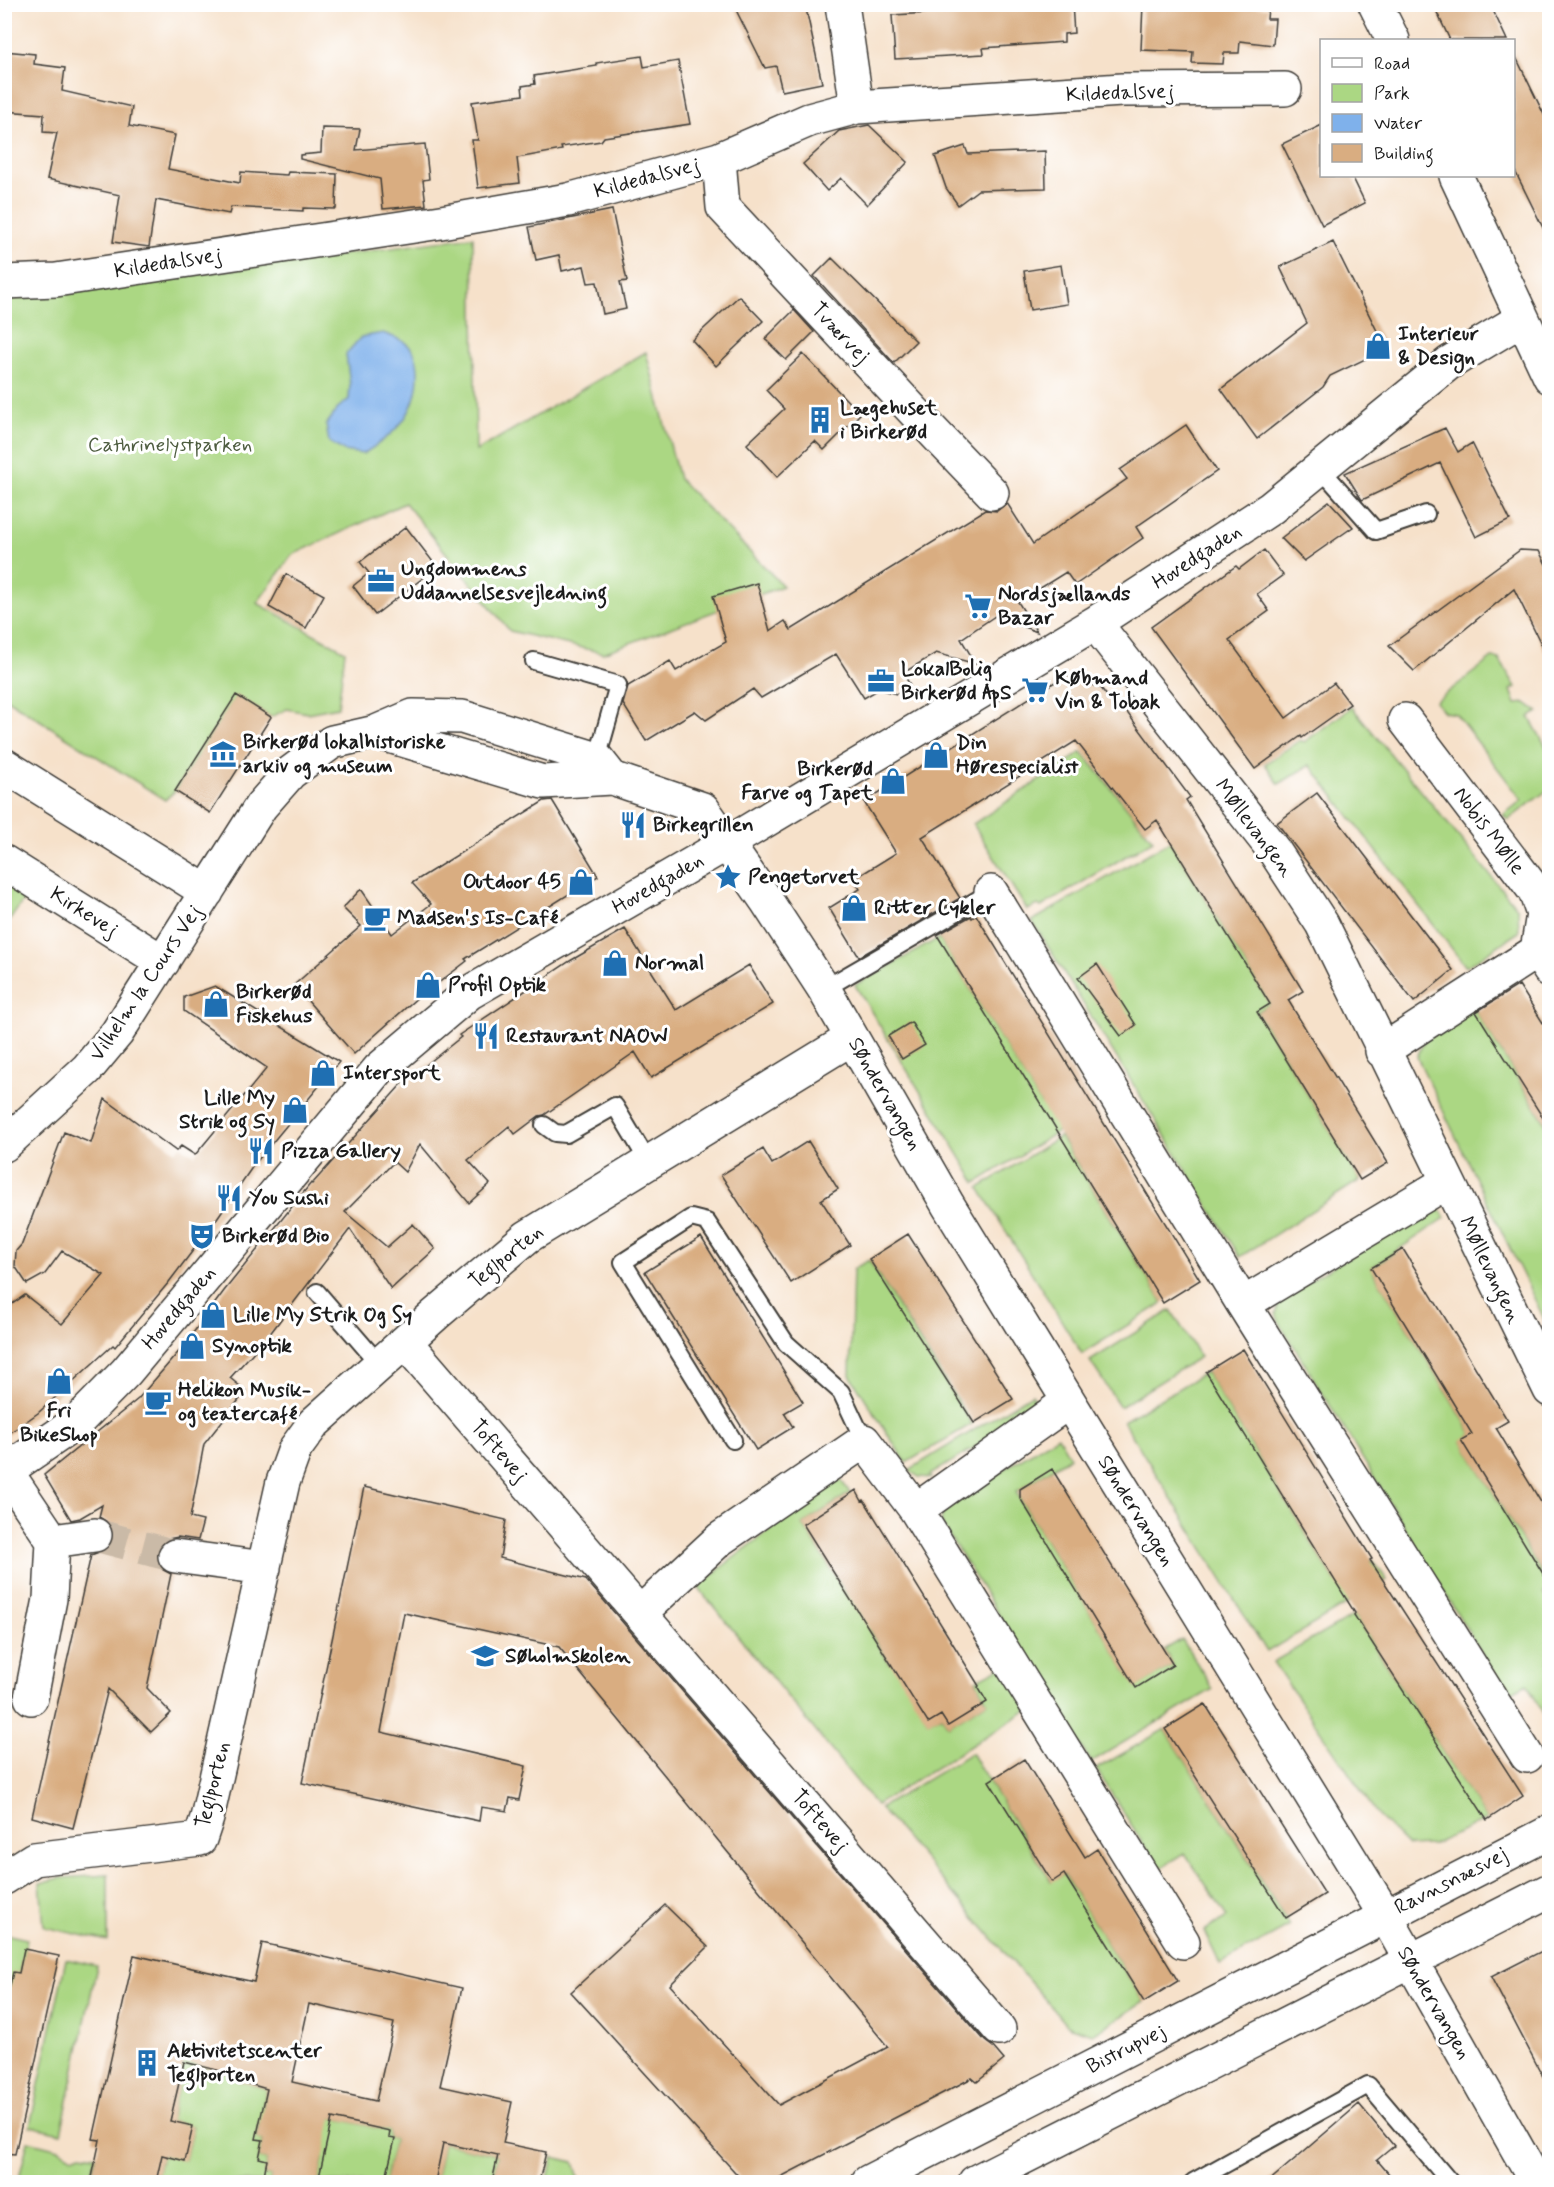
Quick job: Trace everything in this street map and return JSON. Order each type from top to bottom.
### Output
[{"type":"street","points":[[842,4],[856,106]]},
{"type":"street","points":[[1375,4],[1392,39]]},
{"type":"street","name":"Kildedalsvej","points":[[4,282],[56,280],[441,222],[567,200],[719,159],[809,120],[856,106],[1122,90],[1285,89]]},
{"type":"street","name":"Tværvej","points":[[719,159],[723,207],[992,493]]},
{"type":"street","points":[[1456,177],[1550,376]]},
{"type":"street","name":"Hovedgaden","points":[[5,1472],[76,1423],[126,1372],[379,1069],[469,993],[728,843],[1095,623],[1271,508],[1449,363],[1522,319]]},
{"type":"street","name":"Møllevangen","points":[[1095,623],[1275,852],[1322,924],[1382,1051],[1550,1390]]},
{"type":"street","name":"Nobis Mølle","points":[[1405,720],[1535,891],[1544,914],[1543,961]]},
{"type":"street","name":"Vilhelm la Cours Vej","points":[[4,1145],[87,1069],[117,1033],[261,806],[290,772],[332,742],[376,732],[543,782],[605,768],[703,809],[728,843]]},
{"type":"street","name":"Vilhelm la Cours Vej","points":[[4,765],[207,892]]},
{"type":"street","name":"Søndervangen","points":[[728,843],[824,989],[940,1192],[1385,1915],[1536,2182]]},
{"type":"street","name":"Kirkevej","points":[[4,862],[162,962]]},
{"type":"street","points":[[991,892],[1243,1304],[1527,1756]]},
{"type":"street","points":[[1382,1051],[1543,961]]},
{"type":"street","name":"Teglporten","points":[[4,1878],[34,1858],[200,1839],[207,1818],[283,1482],[295,1449],[314,1423],[527,1237],[852,1038]]},
{"type":"street","points":[[1243,1304],[1447,1182]]},
{"type":"street","name":"Toftevej","points":[[406,1342],[999,2029]]},
{"type":"street","points":[[915,1510],[1068,1402]]},
{"type":"street","points":[[640,1613],[720,1539],[864,1441],[915,1510],[1183,1942]]},
{"type":"street","points":[[5,1472],[52,1541],[50,1599],[31,1698]]},
{"type":"street","points":[[52,1541],[95,1535]]},
{"type":"street","points":[[175,1556],[264,1568]]},
{"type":"street","name":"Ravnsnæsvej","points":[[1385,1915],[1550,1832]]},
{"type":"street","points":[[975,2182],[1550,1890]]},
{"type":"street","name":"Bistrupvej","points":[[868,2182],[1385,1915]]},
{"type":"lane","points":[[1320,468],[1376,531],[1426,514]]},
{"type":"lane","points":[[534,661],[618,685],[605,768]]},
{"type":"lane","points":[[824,989],[991,892]]},
{"type":"lane","points":[[544,1125],[555,1133],[566,1134],[615,1106],[649,1163]]},
{"type":"lane","points":[[733,1440],[623,1262],[691,1218],[707,1222],[786,1343],[841,1392],[864,1441]]},
{"type":"lane","points":[[317,1292],[380,1365]]},
{"type":"lane","points":[[1193,2182],[1368,2085],[1450,2182]]},
{"type":"green space","name":"Cathrinelystparken","points":[[473,237],[476,451],[646,352],[679,479],[783,586],[603,653],[510,631],[405,503],[292,555],[257,603],[345,651],[338,707],[307,713],[287,709],[271,717],[236,696],[175,791],[165,800],[5,698],[4,300]]},
{"type":"green space","points":[[1492,658],[1499,659],[1516,687],[1511,690],[1516,704],[1526,703],[1538,712],[1529,717],[1549,749],[1549,789],[1508,820],[1503,815],[1522,800],[1456,714],[1444,712],[1435,702]]},
{"type":"green space","points":[[1352,707],[1518,909],[1519,932],[1466,967],[1310,765],[1279,784],[1265,764],[1300,740],[1304,742]]},
{"type":"green space","points":[[1082,752],[1153,840],[1041,907],[1038,905],[1027,910],[973,824]]},
{"type":"green space","points":[[1170,841],[1270,1004],[1257,1012],[1360,1180],[1240,1257],[1032,921]]},
{"type":"green space","points":[[5,877],[29,892],[5,927]]},
{"type":"green space","points":[[939,938],[1041,1104],[1078,1119],[976,1183],[855,985]]},
{"type":"green space","points":[[1473,1007],[1549,1129],[1549,1329],[1417,1057],[1425,1038]]},
{"type":"green space","points":[[1060,1136],[1163,1303],[1082,1354],[979,1188]]},
{"type":"green space","points":[[1438,1204],[1445,1218],[1371,1268],[1472,1434],[1462,1441],[1549,1585],[1549,1589],[1544,1593],[1550,1603],[1549,1724],[1527,1684],[1507,1695],[1276,1314],[1280,1298]]},
{"type":"green space","points":[[869,1260],[972,1424],[906,1463],[850,1375],[853,1269]]},
{"type":"green space","points":[[1171,1310],[1200,1357],[1120,1407],[1090,1361]]},
{"type":"green space","points":[[1206,1372],[1335,1581],[1372,1559],[1387,1580],[1267,1652],[1123,1421]]},
{"type":"green space","points":[[1032,1394],[1040,1407],[930,1475],[931,1478],[919,1477],[909,1470]]},
{"type":"green space","points":[[1058,1436],[1070,1457],[1016,1492],[1136,1687],[1173,1665],[1164,1650],[1182,1639],[1213,1689],[1091,1762],[941,1523],[943,1507]]},
{"type":"green space","points":[[839,1477],[850,1493],[803,1524],[846,1594],[861,1585],[883,1620],[869,1630],[889,1663],[893,1662],[928,1722],[941,1715],[948,1726],[987,1702],[976,1680],[1005,1665],[1031,1708],[876,1805],[697,1586]]},
{"type":"green space","points":[[1354,1615],[1487,1820],[1432,1845],[1408,1846],[1379,1817],[1273,1662]]},
{"type":"green space","points":[[1165,1729],[1290,1926],[1220,1964],[1204,1931],[1227,1917],[1185,1853],[1159,1869],[1096,1769]]},
{"type":"green space","points":[[971,1753],[1051,1881],[1064,1874],[1144,2002],[1093,2034],[1068,2026],[880,1808]]},
{"type":"green space","points":[[108,1875],[108,1941],[44,1927],[40,1883],[60,1878]]},
{"type":"green space","points":[[5,1934],[27,1939],[19,1973],[5,2011]]},
{"type":"green space","points":[[66,1959],[97,1966],[61,2133],[30,2126]]},
{"type":"green space","points":[[184,2062],[237,2075],[236,2080],[267,2089],[263,2106],[266,2125],[259,2123],[256,2138],[263,2140],[259,2158],[267,2160],[264,2175],[271,2176],[270,2182],[156,2182],[162,2155],[185,2160],[193,2126],[170,2121]]},
{"type":"green space","points":[[316,2114],[390,2131],[389,2138],[395,2139],[385,2182],[318,2182],[323,2159]]},
{"type":"green space","points":[[28,2141],[59,2149],[72,2157],[81,2154],[96,2156],[90,2182],[18,2182]]},
{"type":"green space","points":[[443,2143],[498,2155],[492,2182],[435,2182]]},
{"type":"green space","points":[[553,2157],[574,2162],[580,2182],[547,2182]]},
{"type":"water","points":[[383,333],[400,339],[411,348],[417,363],[417,389],[409,412],[385,439],[363,454],[344,451],[329,442],[326,425],[339,407],[349,399],[350,385],[346,354],[361,337]]},
{"type":"building","points":[[733,4],[805,4],[822,83],[782,91],[776,66],[765,68]]},
{"type":"building","points":[[931,4],[1072,4],[1074,33],[1064,34],[1064,42],[983,48],[984,54],[895,59],[892,15],[931,13]]},
{"type":"building","points":[[1143,4],[1241,4],[1241,6],[1268,8],[1267,19],[1275,19],[1273,45],[1240,41],[1239,53],[1224,53],[1223,64],[1192,63],[1193,52],[1141,50]]},
{"type":"building","points":[[1433,4],[1490,4],[1507,39],[1450,39]]},
{"type":"building","points":[[4,51],[35,54],[34,64],[65,68],[62,91],[132,107],[129,126],[175,135],[168,169],[240,183],[241,172],[287,175],[288,172],[337,174],[336,209],[303,208],[303,211],[231,207],[229,214],[156,200],[149,247],[113,242],[120,195],[47,179],[57,133],[43,132],[44,114],[4,111]]},
{"type":"building","points":[[1515,55],[1550,127],[1550,242],[1515,171]]},
{"type":"building","points":[[642,56],[644,67],[678,61],[690,124],[604,137],[601,141],[561,147],[562,150],[517,158],[520,183],[478,188],[472,140],[478,140],[472,102],[523,95],[522,86],[535,84],[534,76]]},
{"type":"building","points":[[869,125],[908,162],[867,205],[841,178],[827,191],[803,164],[839,131]]},
{"type":"building","points":[[1320,126],[1320,177],[1352,177],[1365,203],[1322,225],[1282,144]]},
{"type":"building","points":[[322,128],[360,129],[356,150],[425,144],[429,179],[423,180],[426,205],[383,209],[380,179],[300,159],[300,155],[321,153]]},
{"type":"building","points":[[965,146],[968,154],[1045,151],[1046,188],[978,190],[958,205],[946,188],[935,156]]},
{"type":"building","points":[[612,210],[627,281],[620,282],[626,309],[603,314],[597,282],[588,283],[584,266],[562,271],[559,255],[536,260],[529,227]]},
{"type":"building","points":[[1333,242],[1386,349],[1330,376],[1323,387],[1257,439],[1221,389],[1307,323],[1280,267]]},
{"type":"building","points":[[832,258],[916,341],[894,363],[814,276]]},
{"type":"building","points":[[1061,265],[1067,304],[1030,310],[1024,271]]},
{"type":"building","points":[[739,296],[763,321],[716,366],[692,340]]},
{"type":"building","points":[[794,310],[814,332],[786,360],[765,339]]},
{"type":"building","name":"Lægehuset i Birkerød","points":[[803,354],[860,414],[824,450],[815,441],[777,477],[747,444],[784,409],[766,390]]},
{"type":"building","points":[[1186,425],[1217,471],[1136,527],[1143,538],[1075,585],[1066,572],[1018,602],[1037,632],[995,616],[961,639],[976,664],[936,653],[903,673],[910,685],[896,694],[879,689],[864,698],[836,654],[761,698],[753,689],[706,720],[695,711],[646,741],[623,704],[628,686],[670,661],[676,671],[726,642],[713,596],[757,583],[770,631],[785,621],[791,630],[985,510],[997,511],[1007,503],[1033,544],[1127,479],[1120,470]]},
{"type":"building","points":[[1445,428],[1458,452],[1472,443],[1510,520],[1476,537],[1440,463],[1362,500],[1345,473]]},
{"type":"building","points":[[1329,501],[1353,527],[1304,561],[1281,538]]},
{"type":"building","points":[[406,527],[437,567],[375,615],[353,586],[369,573],[360,562]]},
{"type":"building","points":[[1264,550],[1283,575],[1257,594],[1269,611],[1229,640],[1286,718],[1334,683],[1350,704],[1255,769],[1151,627],[1236,566],[1239,569]]},
{"type":"building","points":[[1520,550],[1539,551],[1550,572],[1550,662],[1514,589],[1414,671],[1389,646]]},
{"type":"building","points":[[286,574],[324,595],[306,628],[269,607]]},
{"type":"building","points":[[1066,675],[1101,688],[1118,711],[1123,707],[1190,797],[1186,800],[1303,991],[1288,1000],[1388,1163],[1360,1180],[1257,1012],[1270,1004],[1157,820],[1145,829],[1076,741],[922,837],[960,898],[859,957],[829,908],[860,889],[854,879],[896,853],[864,802]]},
{"type":"building","name":"Birkerød lokalhistoriske arkiv og museum","points":[[236,695],[271,717],[210,813],[175,791]]},
{"type":"building","points":[[1317,793],[1453,970],[1414,1002],[1277,823]]},
{"type":"building","points":[[552,800],[598,876],[465,959],[467,961],[429,990],[428,988],[354,1054],[294,985],[361,926],[343,908],[361,889],[392,934],[431,904],[412,883],[544,801]]},
{"type":"building","points":[[976,915],[1200,1280],[1163,1303],[937,935]]},
{"type":"building","points":[[625,929],[676,1010],[749,965],[773,1004],[651,1078],[635,1052],[515,1134],[509,1126],[468,1160],[490,1184],[469,1203],[420,1144],[405,1172],[394,1162],[345,1212],[387,1247],[413,1224],[435,1249],[391,1289],[350,1229],[269,1335],[230,1378],[246,1391],[204,1444],[190,1518],[203,1521],[198,1540],[178,1537],[168,1539],[161,1544],[157,1553],[158,1564],[171,1574],[147,1688],[171,1713],[151,1732],[108,1689],[73,1828],[32,1817],[91,1555],[107,1549],[113,1541],[114,1533],[109,1523],[99,1517],[102,1505],[80,1518],[71,1520],[44,1475],[138,1399],[182,1348],[224,1291],[311,1183],[400,1086],[461,1037],[459,1035],[570,961]]},
{"type":"building","points":[[1097,964],[1136,1025],[1121,1036],[1078,978]]},
{"type":"building","points":[[1519,985],[1550,1034],[1550,1129],[1476,1012]]},
{"type":"building","points":[[215,986],[339,1062],[253,1166],[169,1282],[115,1347],[113,1345],[38,1413],[4,1437],[4,1310],[25,1295],[62,1324],[104,1275],[62,1251],[45,1274],[27,1284],[15,1266],[16,1251],[22,1244],[64,1132],[91,1143],[105,1099],[176,1151],[181,1146],[195,1155],[267,1068],[184,1011],[184,997]]},
{"type":"building","points":[[911,1022],[925,1045],[902,1059],[888,1036]]},
{"type":"building","points":[[808,1141],[838,1189],[821,1200],[850,1245],[791,1283],[721,1175],[763,1149],[772,1164]]},
{"type":"building","points":[[908,1234],[1013,1399],[974,1423],[869,1259]]},
{"type":"building","points":[[701,1237],[803,1402],[784,1413],[793,1427],[756,1450],[645,1272]]},
{"type":"building","points":[[1403,1249],[1508,1421],[1496,1428],[1550,1517],[1550,1585],[1461,1440],[1472,1434],[1371,1268]]},
{"type":"building","points":[[1243,1349],[1372,1559],[1370,1560],[1523,1796],[1487,1820],[1354,1615],[1355,1613],[1206,1372]]},
{"type":"building","points":[[1052,1469],[1173,1665],[1136,1688],[1020,1498],[1020,1489]]},
{"type":"building","points":[[364,1487],[506,1520],[500,1558],[586,1580],[985,2041],[1004,2060],[977,2082],[972,2078],[771,2182],[744,2182],[571,1992],[665,1905],[708,1947],[670,1985],[779,2105],[888,2047],[559,1647],[404,1613],[381,1732],[526,1766],[519,1800],[510,1798],[507,1811],[481,1807],[479,1821],[302,1783]]},
{"type":"building","points":[[856,1490],[987,1702],[948,1726],[941,1715],[928,1723],[803,1524]]},
{"type":"building","points":[[1205,1704],[1325,1894],[1286,1918],[1165,1729]]},
{"type":"building","points":[[1024,1759],[1085,1857],[1097,1849],[1178,1981],[1144,2002],[1064,1874],[1052,1882],[989,1781]]},
{"type":"building","name":"Aktivitetscenter Teglporten","points":[[262,1943],[462,1988],[440,2086],[512,2102],[503,2143],[546,2152],[539,2182],[492,2182],[498,2155],[443,2143],[435,2182],[385,2182],[395,2139],[389,2138],[390,2131],[332,2118],[318,2182],[270,2182],[271,2176],[264,2175],[267,2160],[259,2158],[263,2140],[256,2139],[267,2089],[235,2080],[237,2075],[184,2062],[170,2121],[193,2126],[185,2161],[162,2155],[156,2182],[91,2182],[100,2140],[93,2139],[134,1955],[254,1982]],"holes":[[[309,2004],[394,2023],[376,2101],[292,2082]]]},
{"type":"building","points":[[1550,1947],[1550,2090],[1491,1977]]},
{"type":"building","points":[[24,1949],[59,1956],[15,2154],[4,2153],[4,2011],[13,1972],[19,1973]]},
{"type":"building","points":[[1359,2104],[1394,2146],[1377,2160],[1396,2182],[1268,2182]]},
{"type":"tunnel","points":[[95,1535],[175,1556]]},
{"type":"place","name":"Interieur & Design","points":[[1378,346]]},
{"type":"place","name":"Lægehuset i Birkerød","points":[[820,420]]},
{"type":"place","name":"Ungdommens Uddannelsesvejledning","points":[[381,581]]},
{"type":"place","name":"Nordsjællands Bazar","points":[[978,606]]},
{"type":"place","name":"LokalBolig Birkerød ApS","points":[[881,681]]},
{"type":"place","name":"Købmand Vin & Tobak","points":[[1035,690]]},
{"type":"place","name":"Birkerød lokalhistoriske arkiv og museum","points":[[223,754]]},
{"type":"place","name":"Din Hørespecialist","points":[[936,755]]},
{"type":"place","name":"Birkerød Farve og Tapet","points":[[893,781]]},
{"type":"place","name":"Birkegrillen","points":[[633,825]]},
{"type":"place","name":"Pengetorvet","points":[[728,877]]},
{"type":"place","name":"Outdoor 45","points":[[581,882]]},
{"type":"place","name":"Ritter Cykler","points":[[854,908]]},
{"type":"place","name":"Madsen's Is-Café","points":[[377,918]]},
{"type":"place","name":"Normal","points":[[615,963]]},
{"type":"place","name":"Profil Optik","points":[[428,985]]},
{"type":"place","name":"Birkerød Fiskehus","points":[[216,1004]]},
{"type":"place","name":"Restaurant NAOW","points":[[486,1036]]},
{"type":"place","name":"Intersport","points":[[323,1073]]},
{"type":"place","name":"Lille My Strik og Sy","points":[[295,1110]]},
{"type":"place","name":"Pizza Gallery","points":[[261,1151]]},
{"type":"place","name":"You Sushi","points":[[229,1198]]},
{"type":"place","name":"Birkerød Bio","points":[[202,1236]]},
{"type":"place","name":"Lille My Strik Og Sy","points":[[213,1315]]},
{"type":"place","name":"Synoptik","points":[[192,1346]]},
{"type":"place","name":"Fri BikeShop","points":[[59,1381]]},
{"type":"place","name":"Helikon Musik- og teatercafé","points":[[158,1402]]},
{"type":"place","name":"Søholmskolen","points":[[485,1656]]},
{"type":"place","name":"Aktivitetscenter Teglporten","points":[[147,2063]]}]
